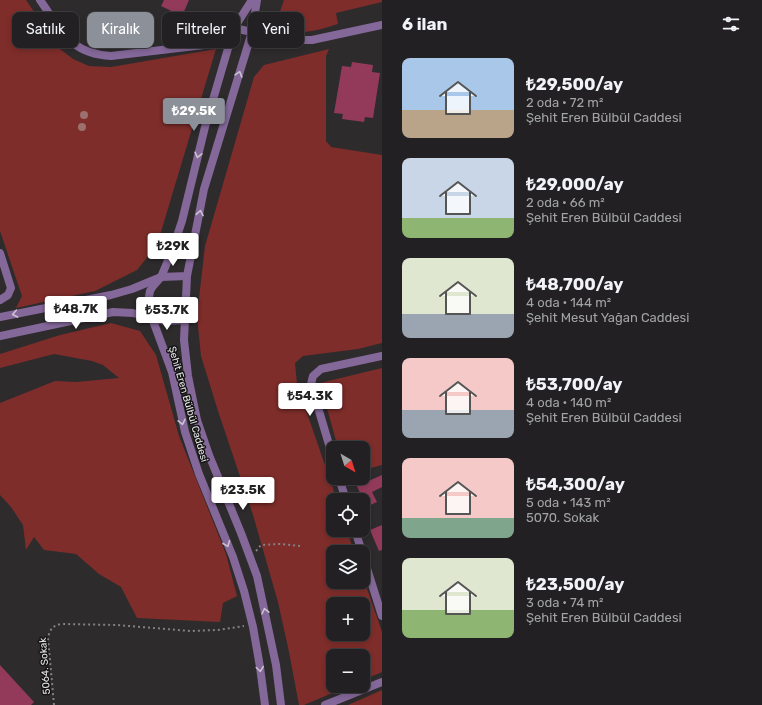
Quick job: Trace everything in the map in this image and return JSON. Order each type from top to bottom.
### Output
[{"type":"street","points":[[40,0],[64,34],[74,45],[86,52],[111,56],[178,48]]},
{"type":"street","name":"Şehit Eren Bülbül Caddesi","points":[[240,19],[252,0]]},
{"type":"street","name":"Şehit Eren Bülbül Caddesi","points":[[255,12],[257,0]]},
{"type":"street","points":[[304,40],[312,40],[382,25]]},
{"type":"street","name":"Şehit Eren Bülbül Caddesi","points":[[248,45],[204,189],[187,276],[184,340],[186,360],[197,420],[209,455],[257,576],[276,665],[281,705]]},
{"type":"street","name":"Şehit Eren Bülbül Caddesi","points":[[227,48],[205,127],[182,221],[172,251],[160,277],[148,296],[148,307],[172,372],[185,432],[199,474],[233,556],[244,591],[253,626],[265,705]]},
{"type":"street","points":[[0,254],[11,288],[8,295],[0,300]]},
{"type":"street","points":[[0,317],[111,295],[132,289],[160,277],[187,276]]},
{"type":"street","points":[[0,336],[113,312],[124,312],[166,321],[184,320]]},
{"type":"street","points":[[328,441],[310,384],[313,376],[321,369],[382,356]]},
{"type":"street","points":[[370,578],[382,616]]},
{"type":"street","points":[[325,705],[382,682]]},
{"type":"path","points":[[251,561],[255,552],[261,545],[280,544],[300,546]]},
{"type":"path","name":"5064. Sokak","points":[[54,705],[48,638],[52,627],[62,624],[117,625],[190,631],[253,626]]},
{"type":"shaded area","points":[[0,0],[26,0],[34,12],[12,12],[12,48],[59,48],[73,59],[89,66],[111,67],[216,49],[157,245],[137,270],[95,291],[16,308],[22,296],[0,231]]},
{"type":"shaded area","points":[[284,0],[382,0],[382,2],[336,13],[338,24],[306,32],[304,32],[304,12],[280,12]]},
{"type":"shaded area","points":[[329,49],[326,56],[326,141],[331,147],[382,155],[382,343],[358,349],[303,356],[295,363],[297,384],[326,468],[326,485],[332,485],[335,493],[326,493],[326,537],[349,537],[352,545],[326,545],[326,589],[367,589],[370,597],[326,597],[326,641],[370,641],[370,597],[382,632],[382,672],[370,677],[370,649],[326,649],[326,693],[332,693],[304,705],[299,705],[278,602],[253,515],[201,356],[197,316],[205,246],[254,77],[264,65]]},
{"type":"shaded area","points":[[111,323],[140,331],[156,355],[179,436],[226,554],[237,596],[223,603],[220,622],[137,618],[121,587],[99,574],[76,554],[44,550],[34,537],[26,550],[23,525],[11,507],[0,495],[0,403],[55,381],[76,382],[119,378],[103,365],[92,361],[54,354],[0,368],[0,354],[60,335]]},
{"type":"shaded area","points":[[382,368],[382,465],[370,468],[370,441],[336,441],[320,383]]},
{"type":"shaded area","points":[[382,690],[382,705],[348,705]]},
{"type":"building","points":[[164,0],[189,0],[184,12],[174,12],[161,6]]},
{"type":"building","points":[[352,62],[373,65],[372,72],[380,73],[373,118],[365,117],[364,122],[342,119],[343,114],[334,113],[342,66],[351,67]]},
{"type":"building","points":[[382,475],[382,487],[372,492],[377,502],[370,505],[370,493],[360,493],[357,486],[370,485],[370,480]]},
{"type":"building","points":[[382,525],[382,550],[379,551],[370,530]]},
{"type":"building","points":[[0,665],[34,702],[31,705],[0,705]]}]
